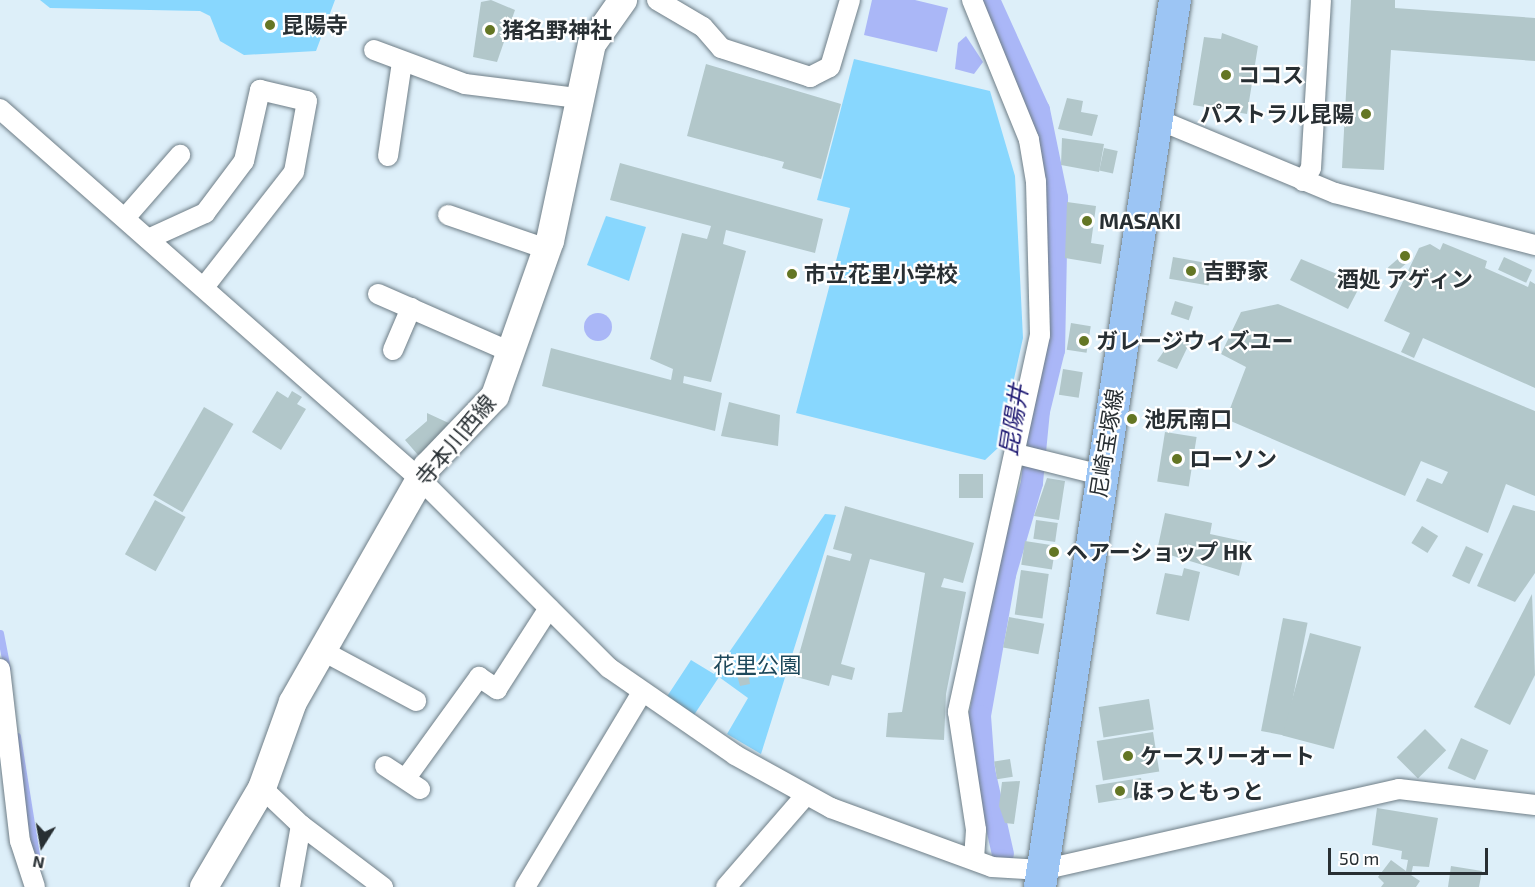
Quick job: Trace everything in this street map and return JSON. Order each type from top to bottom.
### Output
[{"type":"main road","name":"寺本川西線","points":[[204,887],[262,788],[292,702],[420,479],[495,396],[547,249],[578,98],[596,33],[623,0]]},
{"type":"main road","name":"尼崎宝塚線","points":[[1041,878],[1175,0]]},
{"type":"street","points":[[657,0],[703,27],[721,48],[810,77],[830,67],[850,0]]},
{"type":"street","points":[[972,0],[1029,140],[1036,182],[1040,335],[1019,455],[993,539],[958,712],[976,830],[974,858]]},
{"type":"street","points":[[1303,182],[1311,168],[1321,0]]},
{"type":"street","points":[[374,50],[465,84],[578,98]]},
{"type":"street","points":[[388,156],[402,62]]},
{"type":"street","points":[[148,238],[205,213],[244,161],[252,87],[307,102],[294,172],[204,287]]},
{"type":"street","points":[[0,110],[420,479],[549,608],[641,694],[805,796],[860,820],[974,858],[992,867],[1041,878],[1400,789],[1535,805]]},
{"type":"street","points":[[1158,119],[1303,182],[1374,206],[1535,245]]},
{"type":"street","points":[[125,218],[180,155]]},
{"type":"street","points":[[448,215],[547,249]]},
{"type":"street","points":[[378,294],[511,352]]},
{"type":"street","points":[[393,350],[411,309]]},
{"type":"street","points":[[1019,455],[1101,475]]},
{"type":"street","points":[[386,766],[413,783],[473,673],[497,689],[549,608]]},
{"type":"street","points":[[321,650],[416,701]]},
{"type":"street","points":[[0,669],[6,764],[21,841],[35,887]]},
{"type":"street","points":[[525,887],[641,694]]},
{"type":"street","points":[[262,788],[301,825],[383,887]]},
{"type":"street","points":[[726,887],[805,796]]},
{"type":"street","points":[[290,887],[301,825]]},
{"type":"green space","name":"昆陽寺","points":[[40,0],[335,0],[316,51],[244,55],[220,41],[210,16],[200,11],[50,8]]},
{"type":"green space","points":[[854,59],[990,91],[1015,176],[1023,338],[999,447],[985,460],[796,413],[850,208],[817,200]]},
{"type":"green space","points":[[606,216],[646,227],[629,281],[587,265]]},
{"type":"green space","name":"花里公園","points":[[825,514],[836,515],[761,754],[727,734],[748,698],[719,677],[694,715],[666,698],[691,660],[714,674]]},
{"type":"shaded area","points":[[872,0],[915,0],[948,8],[937,52],[864,35]]},
{"type":"shaded area","points":[[966,36],[983,62],[974,74],[955,69],[958,43]]},
{"type":"shaded area","points":[[598,313],[608,317],[612,327],[608,337],[598,341],[588,337],[584,327],[588,317]]},
{"type":"building","points":[[491,0],[515,10],[497,62],[473,57],[481,2]]},
{"type":"building","name":"パストラル昆陽","points":[[1351,0],[1395,0],[1395,8],[1535,18],[1535,61],[1391,50],[1384,170],[1342,168]]},
{"type":"building","name":"ココス","points":[[1222,33],[1258,46],[1247,114],[1193,105],[1204,37],[1221,39]]},
{"type":"building","points":[[706,64],[841,104],[821,179],[782,168],[784,162],[687,136]]},
{"type":"building","points":[[1067,98],[1083,101],[1081,112],[1098,115],[1092,136],[1058,129]]},
{"type":"building","points":[[1062,138],[1104,144],[1099,172],[1061,165]]},
{"type":"building","points":[[1104,148],[1118,151],[1113,173],[1099,170]]},
{"type":"building","points":[[620,163],[823,219],[815,253],[726,230],[723,244],[746,251],[711,382],[684,376],[683,383],[722,393],[715,431],[542,386],[551,348],[671,380],[673,369],[650,359],[682,233],[707,239],[711,226],[610,200]]},
{"type":"building","name":"MASAKI","points":[[1067,202],[1096,206],[1091,243],[1104,245],[1101,264],[1065,258]]},
{"type":"building","points":[[1443,243],[1487,261],[1485,268],[1528,287],[1530,281],[1535,284],[1535,388],[1423,338],[1414,358],[1401,352],[1410,333],[1384,321],[1419,248],[1430,244],[1440,250]]},
{"type":"building","name":"吉野家","points":[[1173,257],[1212,264],[1209,286],[1169,279]]},
{"type":"building","points":[[1400,257],[1406,264],[1394,274],[1388,267]]},
{"type":"building","points":[[1504,257],[1532,270],[1526,283],[1498,270]]},
{"type":"building","points":[[1301,259],[1361,284],[1348,309],[1290,280]]},
{"type":"building","points":[[1175,301],[1193,307],[1189,320],[1171,314]]},
{"type":"building","points":[[1278,304],[1535,411],[1535,496],[1506,484],[1488,533],[1416,501],[1427,478],[1442,484],[1448,472],[1421,461],[1405,496],[1226,419],[1246,367],[1221,354],[1241,312]]},
{"type":"building","points":[[1071,323],[1091,326],[1087,353],[1067,350]]},
{"type":"building","points":[[1173,338],[1189,344],[1177,369],[1157,361]]},
{"type":"building","points":[[1063,369],[1083,372],[1079,398],[1059,395]]},
{"type":"building","points":[[277,391],[288,398],[292,391],[302,397],[297,404],[306,409],[281,450],[252,432]]},
{"type":"building","points":[[729,402],[780,415],[778,446],[721,436]]},
{"type":"building","points":[[204,407],[233,424],[182,512],[153,495]]},
{"type":"building","points":[[427,413],[453,425],[418,455],[405,440],[427,421]]},
{"type":"building","name":"ローソン","points":[[1165,432],[1197,437],[1189,486],[1157,481]]},
{"type":"building","points":[[959,474],[983,474],[983,498],[959,498]]},
{"type":"building","points":[[1047,478],[1065,481],[1059,520],[1034,516]]},
{"type":"building","points":[[155,500],[186,517],[156,571],[125,554]]},
{"type":"building","points":[[1513,505],[1535,511],[1535,573],[1515,602],[1477,586]]},
{"type":"building","points":[[845,506],[974,543],[963,583],[944,578],[941,587],[966,592],[946,694],[944,740],[886,737],[888,713],[902,712],[925,573],[870,559],[841,664],[855,668],[852,680],[832,675],[829,686],[793,676],[827,555],[850,561],[852,554],[833,549]]},
{"type":"building","points":[[1165,513],[1212,523],[1210,534],[1247,542],[1239,576],[1157,551]]},
{"type":"building","points":[[1036,520],[1058,523],[1055,542],[1033,539]]},
{"type":"building","points":[[1422,526],[1438,536],[1428,553],[1411,543]]},
{"type":"building","points":[[1025,541],[1056,546],[1052,570],[1021,565]]},
{"type":"building","points":[[1466,546],[1483,554],[1469,584],[1452,576]]},
{"type":"building","points":[[1184,568],[1200,572],[1189,621],[1156,614],[1165,573],[1182,576]]},
{"type":"building","points":[[1021,570],[1049,574],[1042,618],[1015,615]]},
{"type":"building","points":[[1532,594],[1535,675],[1510,725],[1474,707]]},
{"type":"building","points":[[1009,617],[1044,624],[1038,654],[1003,647]]},
{"type":"building","points":[[1283,618],[1308,623],[1286,736],[1261,731]]},
{"type":"building","points":[[1310,633],[1361,647],[1334,749],[1283,735]]},
{"type":"building","points":[[748,672],[750,684],[740,686],[737,675]]},
{"type":"building","points":[[1149,699],[1154,730],[1103,738],[1099,707]]},
{"type":"building","points":[[1425,729],[1446,750],[1418,778],[1397,757]]},
{"type":"building","name":"ケースリーオート","points":[[1153,732],[1159,772],[1103,780],[1097,741]]},
{"type":"building","points":[[1461,738],[1488,750],[1475,780],[1448,768]]},
{"type":"building","points":[[1010,759],[1013,777],[997,779],[994,762]]},
{"type":"building","name":"ほっともっと","points":[[1141,778],[1144,796],[1098,803],[1096,785]]},
{"type":"building","points":[[1020,781],[1014,824],[1005,823],[999,806],[1002,782]]},
{"type":"building","points":[[1377,808],[1438,818],[1429,867],[1413,866],[1411,875],[1420,881],[1416,887],[1381,887],[1384,883],[1378,877],[1391,860],[1406,871],[1408,860],[1401,859],[1402,851],[1372,845]]},
{"type":"building","points":[[1451,866],[1482,871],[1479,887],[1448,887]]},
{"type":"waterway","name":"昆陽井","points":[[989,0],[1039,110],[1057,198],[1054,350],[1039,411],[1032,483],[1005,575],[980,716],[984,770],[1003,854]]},
{"type":"waterway","points":[[0,633],[7,668]]},
{"type":"waterway","points":[[17,736],[38,867]]},
{"type":"place","name":"昆陽寺","points":[[270,25]]},
{"type":"place","name":"猪名野神社","points":[[490,30]]},
{"type":"place","name":"ココス","points":[[1226,75]]},
{"type":"place","name":"パストラル昆陽","points":[[1366,114]]},
{"type":"place","name":"MASAKI","points":[[1087,221]]},
{"type":"place","name":"酒処 アゲィン","points":[[1405,256]]},
{"type":"place","name":"吉野家","points":[[1191,271]]},
{"type":"place","name":"市立花里小学校","points":[[792,274]]},
{"type":"place","name":"ガレージウィズユー","points":[[1084,341]]},
{"type":"place","name":"池尻南口","points":[[1132,419]]},
{"type":"place","name":"ローソン","points":[[1177,459]]},
{"type":"place","name":"ヘアーショップ HK","points":[[1054,552]]},
{"type":"place","name":"ケースリーオート","points":[[1128,756]]},
{"type":"place","name":"ほっともっと","points":[[1120,791]]}]
